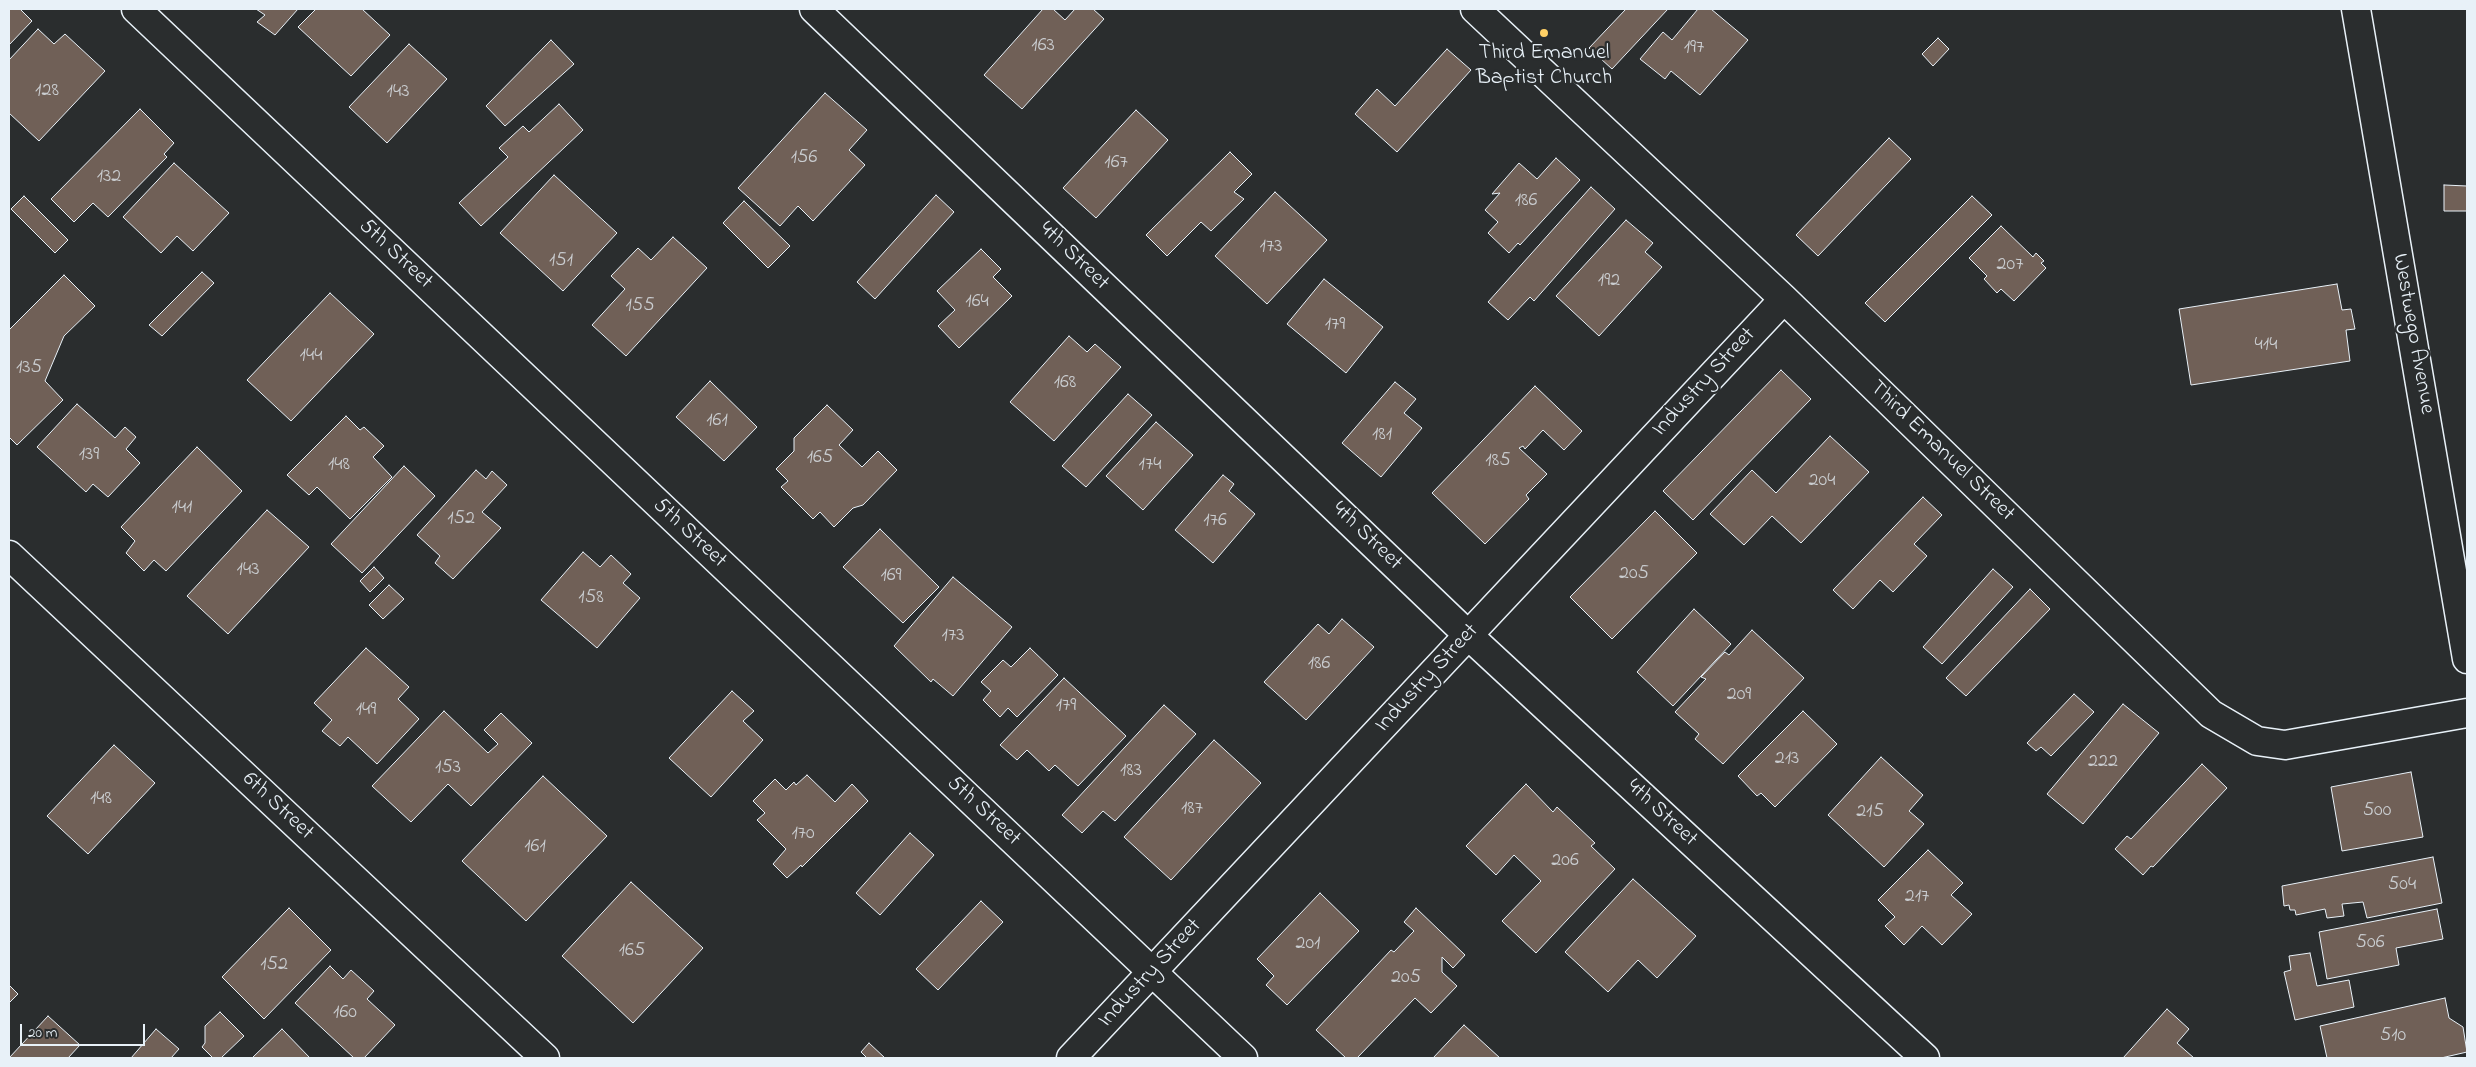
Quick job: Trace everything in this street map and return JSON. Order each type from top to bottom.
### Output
[{"type":"street","name":"5th Street","points":[[136,9],[1243,1058]]},
{"type":"street","name":"4th Street","points":[[814,9],[1468,635],[1925,1058]]},
{"type":"street","name":"Third Emanuel Street","points":[[1475,9],[1784,299],[2211,714],[2257,742],[2285,745],[2467,713]]},
{"type":"street","name":"Westwego Avenue","points":[[2356,9],[2467,659]]},
{"type":"street","name":"Industry Street","points":[[1071,1058],[1784,299]]},
{"type":"street","name":"6th Street","points":[[9,555],[545,1058]]},
{"type":"building","points":[[9,9],[20,9],[32,21],[9,45]]},
{"type":"building","points":[[256,9],[298,9],[275,35],[257,22],[265,15]]},
{"type":"building","points":[[316,9],[362,9],[390,35],[351,76],[298,27]]},
{"type":"building","points":[[1043,9],[1053,9],[1065,20],[1075,9],[1093,9],[1104,19],[1022,109],[984,75]]},
{"type":"building","points":[[1626,9],[1668,9],[1612,69],[1589,48]]},
{"type":"building","points":[[1698,9],[1711,9],[1748,40],[1700,95],[1671,71],[1665,79],[1640,59],[1663,32],[1672,40]]},
{"type":"building","points":[[38,29],[54,44],[65,34],[105,71],[39,141],[9,113],[9,60]]},
{"type":"building","points":[[1938,38],[1949,49],[1933,66],[1922,54]]},
{"type":"building","points":[[551,40],[574,64],[505,126],[486,106]]},
{"type":"building","points":[[409,44],[447,79],[387,143],[349,107]]},
{"type":"building","points":[[1447,49],[1471,70],[1397,152],[1355,114],[1377,89],[1395,106]]},
{"type":"building","points":[[825,93],[867,130],[849,150],[865,165],[813,221],[798,206],[780,226],[738,188]]},
{"type":"building","points":[[559,104],[583,130],[481,226],[459,203],[508,157],[499,148],[523,126],[529,132]]},
{"type":"building","points":[[140,109],[174,143],[164,154],[167,157],[108,217],[93,203],[74,222],[51,199]]},
{"type":"building","points":[[1136,110],[1168,140],[1096,218],[1063,188]]},
{"type":"building","points":[[1889,138],[1911,159],[1818,256],[1796,235]]},
{"type":"building","points":[[1230,152],[1252,174],[1234,192],[1244,199],[1211,231],[1201,222],[1167,256],[1146,235]]},
{"type":"building","points":[[1556,158],[1580,180],[1520,245],[1518,243],[1509,253],[1488,233],[1498,222],[1485,210],[1500,193],[1492,194],[1519,163],[1537,179]]},
{"type":"building","points":[[174,163],[229,213],[193,251],[177,236],[161,253],[123,217]]},
{"type":"building","points":[[554,175],[617,233],[563,291],[500,233]]},
{"type":"building","points":[[2444,185],[2467,186],[2467,211],[2444,211]]},
{"type":"building","points":[[1591,187],[1615,209],[1534,301],[1530,297],[1508,320],[1488,302]]},
{"type":"building","points":[[1275,192],[1327,240],[1267,304],[1215,256]]},
{"type":"building","points":[[936,195],[954,212],[875,299],[857,282]]},
{"type":"building","points":[[24,196],[68,240],[55,253],[11,209]]},
{"type":"building","points":[[1972,196],[1992,215],[1885,322],[1865,303]]},
{"type":"building","points":[[744,201],[790,246],[768,268],[723,223]]},
{"type":"building","points":[[1626,220],[1653,243],[1645,252],[1662,267],[1599,336],[1556,296]]},
{"type":"building","points":[[2001,226],[2033,257],[2036,253],[2044,261],[2041,263],[2046,268],[2014,301],[2001,289],[1997,293],[1984,279],[1987,276],[1969,258]]},
{"type":"building","points":[[673,237],[707,268],[626,356],[592,325],[625,289],[611,276],[638,248],[651,260]]},
{"type":"building","points":[[981,249],[1001,269],[993,277],[1012,296],[959,348],[938,326],[955,310],[937,291]]},
{"type":"building","points":[[202,272],[214,283],[162,336],[149,325]]},
{"type":"building","points":[[64,275],[95,306],[64,336],[45,381],[63,400],[17,445],[9,437],[9,330]]},
{"type":"building","points":[[1324,279],[1383,327],[1346,373],[1287,324]]},
{"type":"building","points":[[2337,284],[2342,310],[2351,309],[2355,329],[2346,330],[2350,361],[2191,385],[2179,309]]},
{"type":"building","points":[[330,293],[374,334],[291,421],[247,380]]},
{"type":"building","points":[[1069,336],[1087,352],[1095,344],[1121,367],[1054,441],[1010,402]]},
{"type":"building","points":[[1781,370],[1811,399],[1693,520],[1663,491]]},
{"type":"building","points":[[710,381],[757,427],[724,461],[676,417]]},
{"type":"building","points":[[1395,382],[1416,399],[1404,413],[1422,428],[1381,477],[1342,443]]},
{"type":"building","points":[[1535,386],[1582,431],[1564,450],[1543,430],[1525,449],[1523,446],[1519,448],[1547,474],[1526,495],[1529,499],[1485,544],[1432,493]]},
{"type":"building","points":[[1128,394],[1152,415],[1086,487],[1062,466]]},
{"type":"building","points":[[77,404],[115,438],[125,427],[136,437],[126,449],[140,463],[108,497],[93,484],[86,492],[37,447]]},
{"type":"building","points":[[827,405],[853,430],[839,445],[862,467],[878,451],[897,470],[863,505],[853,508],[834,527],[820,512],[813,519],[781,487],[788,481],[776,469],[794,451],[794,438]]},
{"type":"building","points":[[346,416],[360,430],[364,427],[384,446],[373,457],[392,477],[350,519],[317,487],[309,495],[287,475]]},
{"type":"building","points":[[1156,422],[1193,455],[1143,510],[1106,476]]},
{"type":"building","points":[[1830,436],[1869,472],[1801,543],[1772,516],[1744,545],[1710,514],[1752,470],[1776,493]]},
{"type":"building","points":[[197,447],[242,491],[166,571],[154,560],[144,571],[126,553],[135,541],[121,527]]},
{"type":"building","points":[[404,466],[435,496],[362,573],[331,544]]},
{"type":"building","points":[[476,470],[486,479],[492,471],[507,485],[482,512],[501,528],[453,579],[435,563],[440,556],[417,535]]},
{"type":"building","points":[[1223,475],[1234,484],[1229,491],[1255,514],[1213,563],[1175,530]]},
{"type":"building","points":[[1923,497],[1942,515],[1914,544],[1927,556],[1893,592],[1880,580],[1853,609],[1833,590]]},
{"type":"building","points":[[267,510],[309,547],[228,634],[187,596]]},
{"type":"building","points":[[1655,511],[1697,553],[1612,639],[1570,597]]},
{"type":"building","points":[[880,529],[939,587],[903,623],[843,567]]},
{"type":"building","points":[[583,552],[600,567],[611,555],[631,574],[623,583],[640,598],[597,648],[541,600]]},
{"type":"building","points":[[374,567],[384,578],[370,592],[360,581]]},
{"type":"building","points":[[1993,569],[2013,587],[1942,664],[1923,647]]},
{"type":"building","points":[[953,577],[1012,627],[953,696],[933,679],[931,682],[894,646]]},
{"type":"building","points":[[389,585],[404,599],[383,619],[369,605]]},
{"type":"building","points":[[2030,589],[2050,609],[1966,696],[1946,678]]},
{"type":"building","points":[[1694,609],[1731,644],[1673,706],[1637,672]]},
{"type":"building","points":[[1342,619],[1374,647],[1306,720],[1264,682],[1318,624],[1329,634]]},
{"type":"building","points":[[1752,630],[1804,678],[1723,764],[1695,739],[1699,734],[1675,712],[1706,679],[1701,677],[1725,652],[1729,655]]},
{"type":"building","points":[[366,648],[409,687],[398,699],[419,719],[377,764],[348,737],[340,746],[322,731],[332,720],[314,703]]},
{"type":"building","points":[[1030,648],[1058,675],[1017,717],[1008,708],[1000,717],[983,700],[991,691],[981,682],[1003,660],[1011,667]]},
{"type":"building","points":[[1064,678],[1126,736],[1078,786],[1055,765],[1049,771],[1027,750],[1017,760],[1000,745]]},
{"type":"building","points":[[732,691],[754,711],[743,721],[763,740],[711,797],[669,758]]},
{"type":"building","points":[[2074,694],[2094,712],[2051,756],[2041,747],[2036,751],[2027,743]]},
{"type":"building","points":[[2123,704],[2159,733],[2083,824],[2047,794]]},
{"type":"building","points":[[1164,705],[1196,734],[1115,821],[1103,811],[1082,833],[1062,815]]},
{"type":"building","points":[[444,711],[488,753],[498,744],[484,730],[501,713],[532,743],[471,806],[448,784],[411,822],[372,786]]},
{"type":"building","points":[[1803,711],[1837,744],[1775,807],[1761,793],[1757,796],[1738,776]]},
{"type":"building","points":[[1214,740],[1261,783],[1171,880],[1124,837]]},
{"type":"building","points":[[114,745],[155,783],[88,854],[47,816]]},
{"type":"building","points":[[1881,757],[1923,795],[1909,811],[1924,824],[1884,867],[1828,815]]},
{"type":"building","points":[[2202,764],[2227,788],[2153,867],[2151,866],[2143,875],[2115,849],[2127,836],[2131,839]]},
{"type":"building","points":[[2411,772],[2423,837],[2342,851],[2331,787]]},
{"type":"building","points":[[807,775],[835,802],[852,784],[868,801],[802,867],[801,865],[787,878],[773,864],[786,849],[757,820],[765,813],[753,801],[775,779],[786,790],[794,782],[796,785]]},
{"type":"building","points":[[543,776],[607,836],[526,921],[462,861]]},
{"type":"building","points":[[1526,784],[1553,812],[1557,807],[1595,843],[1591,846],[1615,869],[1536,953],[1502,921],[1541,881],[1514,855],[1496,875],[1466,846]]},
{"type":"building","points":[[910,833],[934,855],[880,915],[856,893]]},
{"type":"building","points":[[1928,850],[1963,883],[1951,895],[1972,914],[1942,945],[1922,926],[1904,945],[1885,926],[1895,917],[1878,900]]},
{"type":"building","points":[[2433,857],[2442,903],[2367,918],[2363,902],[2342,904],[2344,916],[2327,918],[2325,909],[2296,915],[2295,910],[2290,910],[2289,905],[2284,906],[2282,886]]},
{"type":"building","points":[[1633,879],[1696,936],[1657,978],[1638,960],[1608,992],[1565,952]]},
{"type":"building","points":[[631,882],[703,948],[633,1023],[562,956]]},
{"type":"building","points":[[1320,893],[1359,931],[1287,1005],[1266,985],[1274,976],[1257,959]]},
{"type":"building","points":[[981,901],[1003,922],[938,990],[916,969]]},
{"type":"building","points":[[289,908],[331,950],[264,1019],[222,977]]},
{"type":"building","points":[[1416,908],[1465,955],[1453,968],[1442,957],[1442,972],[1457,986],[1431,1013],[1415,998],[1357,1058],[1346,1058],[1316,1030],[1391,950],[1394,952],[1414,931],[1404,922]]},
{"type":"building","points":[[2437,909],[2443,939],[2396,948],[2399,965],[2327,979],[2319,932]]},
{"type":"building","points":[[2310,953],[2317,986],[2349,980],[2354,1007],[2295,1020],[2284,972],[2291,970],[2289,956]]},
{"type":"building","points":[[330,966],[343,979],[351,970],[374,991],[367,999],[395,1025],[364,1058],[354,1058],[295,1003]]},
{"type":"building","points":[[9,985],[18,994],[9,1003]]},
{"type":"building","points":[[2445,998],[2449,1018],[2463,1027],[2467,1052],[2441,1058],[2327,1058],[2320,1026]]},
{"type":"building","points":[[2167,1009],[2189,1029],[2177,1043],[2194,1058],[2123,1058]]},
{"type":"building","points":[[220,1012],[244,1036],[221,1058],[213,1058],[202,1047],[205,1043],[205,1026]]},
{"type":"building","points":[[48,1016],[80,1045],[68,1058],[9,1058]]},
{"type":"building","points":[[1464,1025],[1500,1058],[1433,1058]]},
{"type":"building","points":[[156,1029],[179,1049],[171,1058],[131,1058]]},
{"type":"building","points":[[282,1029],[310,1058],[252,1058]]},
{"type":"building","points":[[869,1043],[885,1058],[867,1058],[861,1052]]},
{"type":"place","name":"Third Emanuel Baptist Church","points":[[1544,33]]}]
